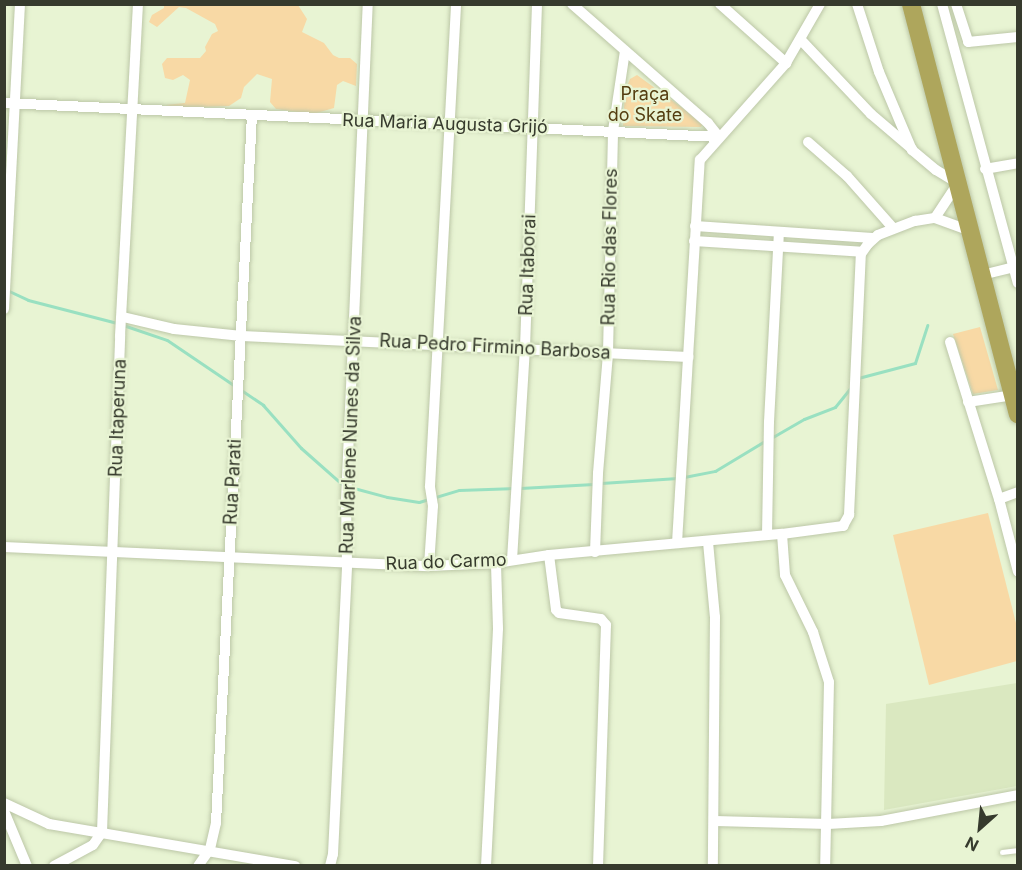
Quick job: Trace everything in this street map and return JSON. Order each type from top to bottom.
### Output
[{"type":"highway","points":[[911,4],[1017,414]]},
{"type":"street","points":[[4,309],[7,275],[10,103],[20,4]]},
{"type":"street","name":"Rua Itaperuna","points":[[102,832],[120,336],[138,4]]},
{"type":"street","name":"Rua Marlene Nunes da Silva","points":[[330,866],[333,854],[347,564],[346,502],[368,4]]},
{"type":"street","points":[[429,566],[433,506],[430,486],[456,4]]},
{"type":"street","name":"Rua Itaborai","points":[[512,560],[525,348],[537,4]]},
{"type":"street","points":[[572,4],[708,123],[719,136]]},
{"type":"street","points":[[720,4],[786,63]]},
{"type":"street","points":[[677,543],[700,160],[786,63],[820,4]]},
{"type":"street","points":[[857,4],[879,72],[912,150]]},
{"type":"street","points":[[942,4],[985,169],[1015,266],[1017,283]]},
{"type":"street","points":[[956,4],[968,42],[1017,37]]},
{"type":"street","points":[[801,40],[887,130],[936,170],[958,183],[935,218]]},
{"type":"street","name":"Rua Rio das Flores","points":[[595,552],[596,497],[608,353],[613,131],[625,51]]},
{"type":"street","name":"Rua Maria Augusta Grijó","points":[[10,103],[449,126],[719,136]]},
{"type":"street","name":"Rua Parati","points":[[210,849],[216,823],[252,115]]},
{"type":"street","points":[[887,130],[894,128],[900,121]]},
{"type":"street","points":[[808,142],[847,176],[893,228]]},
{"type":"street","points":[[985,169],[1017,163]]},
{"type":"street","points":[[694,241],[862,252],[873,238],[915,221],[935,218],[971,231]]},
{"type":"street","points":[[695,226],[873,238]]},
{"type":"street","points":[[767,535],[769,422],[778,232]]},
{"type":"street","name":"Rua do Carmo","points":[[4,547],[114,550],[347,564],[429,566],[496,563],[549,555],[708,542],[843,526],[848,521],[859,262],[862,252]]},
{"type":"street","points":[[982,275],[1015,266]]},
{"type":"street","name":"Rua Pedro Firmino Barbosa","points":[[122,320],[174,329],[242,336],[689,357]]},
{"type":"street","points":[[950,342],[999,499],[1017,572]]},
{"type":"street","points":[[968,402],[1012,395]]},
{"type":"street","points":[[999,499],[1017,492]]},
{"type":"street","points":[[782,534],[785,575],[813,632],[829,682],[828,824],[825,866]]},
{"type":"street","points":[[708,542],[715,617],[713,866]]},
{"type":"street","points":[[549,555],[556,610],[559,614],[601,619],[606,625],[598,866]]},
{"type":"street","points":[[486,866],[498,628],[496,563]]},
{"type":"street","points":[[715,821],[828,824],[881,821],[1017,795]]},
{"type":"street","points":[[4,803],[49,824],[210,849],[295,866]]},
{"type":"street","points":[[4,811],[27,866]]},
{"type":"street","points":[[54,866],[93,845],[102,832]]},
{"type":"street","points":[[198,866],[210,849]]},
{"type":"lane","points":[[1002,852],[1017,850]]},
{"type":"shaded area","points":[[1017,683],[1017,786],[884,810],[886,704]]},
{"type":"green space","points":[[164,5],[298,5],[307,19],[302,32],[324,43],[333,55],[339,58],[350,58],[357,64],[356,86],[343,81],[337,85],[334,108],[313,114],[276,109],[270,102],[272,79],[257,74],[244,87],[241,98],[229,106],[202,107],[197,111],[165,105],[185,103],[190,80],[183,75],[173,80],[165,78],[162,64],[167,58],[200,58],[206,51],[205,47],[212,34],[218,31],[215,24],[186,8],[179,7],[157,27],[149,22],[152,15],[164,8]]},
{"type":"green space","name":"Praça do Skate","points":[[637,75],[703,123],[701,127],[623,126],[625,91],[630,79]]},
{"type":"green space","points":[[980,327],[998,390],[973,394],[953,334]]},
{"type":"green space","points":[[988,513],[1017,627],[1017,661],[929,685],[893,535]]},
{"type":"waterway","points":[[9,291],[28,300],[117,323]]},
{"type":"waterway","points":[[123,325],[167,340],[235,386]]},
{"type":"waterway","points":[[858,378],[915,363],[927,325]]},
{"type":"waterway","points":[[771,438],[804,419],[835,407],[852,386]]},
{"type":"waterway","points":[[241,390],[263,405],[301,448],[343,485]]},
{"type":"waterway","points":[[684,477],[715,471],[765,441]]},
{"type":"waterway","points":[[601,483],[678,478]]},
{"type":"waterway","points":[[520,488],[594,484]]},
{"type":"waterway","points":[[350,487],[387,497],[419,502],[459,490],[513,488]]}]
